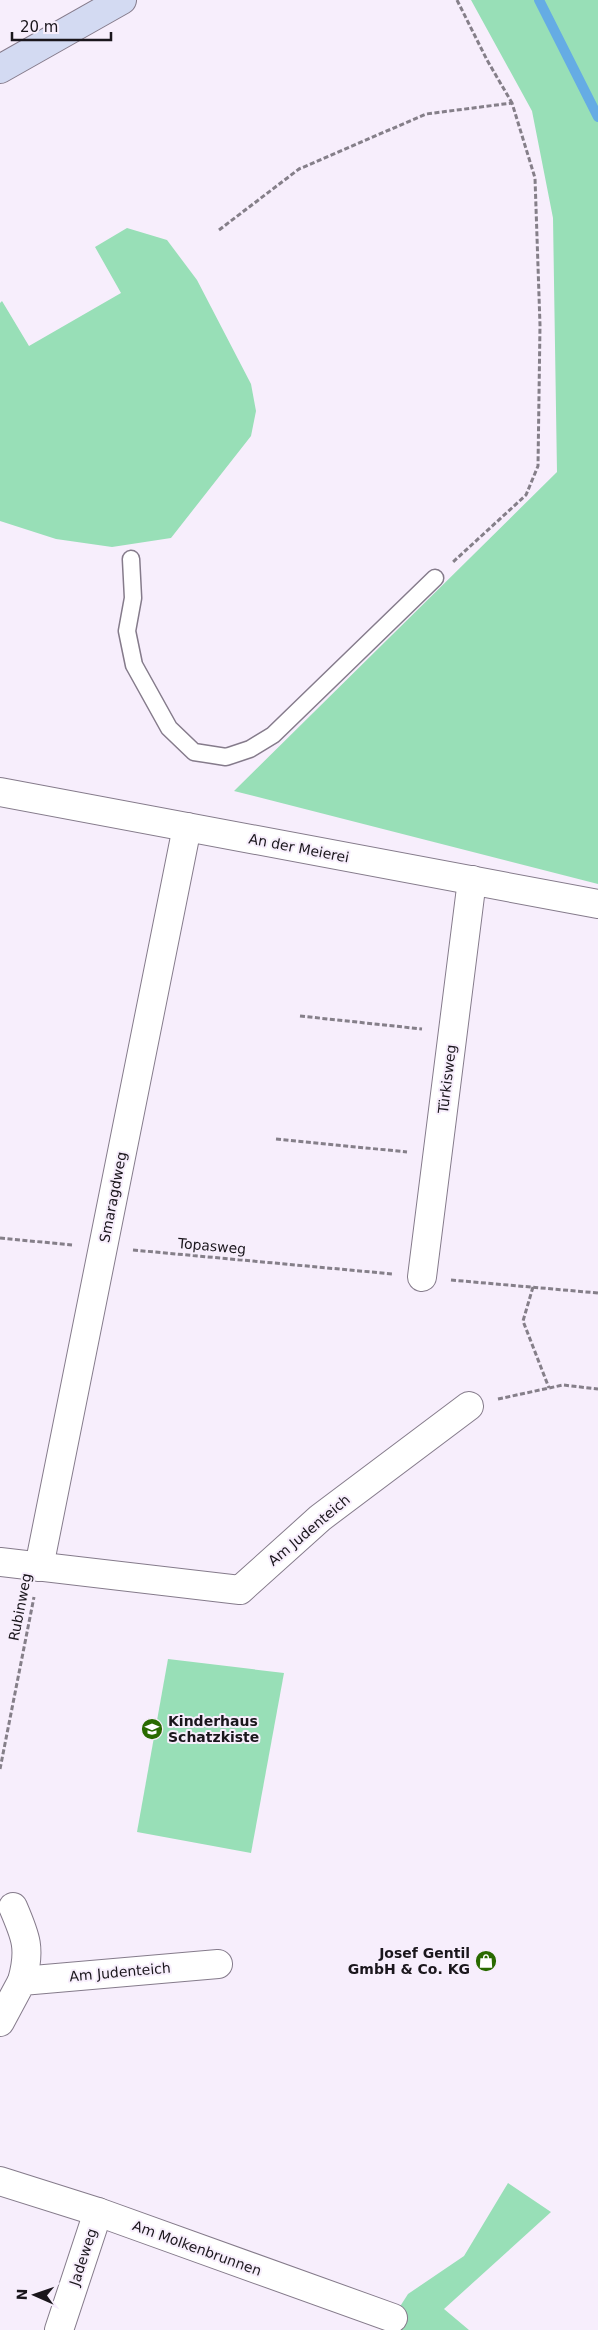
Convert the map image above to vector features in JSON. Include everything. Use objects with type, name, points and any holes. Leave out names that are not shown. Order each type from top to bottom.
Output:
[{"type":"street","points":[[0,69],[122,0]]},
{"type":"street","name":"An der Meierei","points":[[0,792],[598,904]]},
{"type":"street","name":"Smaragdweg","points":[[40,1566],[186,827]]},
{"type":"street","name":"Türkisweg","points":[[422,1277],[472,880]]},
{"type":"street","name":"Am Judenteich","points":[[0,1562],[240,1590],[320,1518],[469,1406]]},
{"type":"street","points":[[0,2022],[22,1981],[28,1960],[24,1932],[13,1907]]},
{"type":"street","name":"Am Judenteich","points":[[22,1981],[218,1964]]},
{"type":"street","name":"Am Molkenbrunnen","points":[[0,2181],[98,2212],[393,2318]]},
{"type":"street","name":"Jadeweg","points":[[59,2330],[98,2212]]},
{"type":"lane","points":[[131,559],[133,598],[127,631],[134,665],[169,728],[194,752],[226,757],[250,749],[273,736],[435,578]]},
{"type":"path","points":[[435,578],[526,495],[538,466],[540,325],[535,178],[512,103],[457,0]]},
{"type":"path","points":[[220,230],[299,169],[426,114],[512,103]]},
{"type":"path","points":[[300,1016],[453,1032]]},
{"type":"path","points":[[276,1139],[437,1155]]},
{"type":"path","name":"Topasweg","points":[[0,1238],[598,1293]]},
{"type":"path","points":[[533,1287],[522,1321],[549,1388]]},
{"type":"path","points":[[469,1406],[563,1385],[598,1389]]},
{"type":"path","name":"Rubinweg","points":[[0,1769],[40,1566]]},
{"type":"green space","points":[[471,0],[598,0],[598,884],[234,791],[557,472],[553,218],[532,111]]},
{"type":"green space","points":[[127,228],[167,240],[197,280],[251,384],[256,411],[251,436],[171,538],[112,547],[56,539],[0,521],[0,303],[2,301],[29,346],[121,293],[95,247]]},
{"type":"green space","points":[[168,1659],[284,1673],[251,1853],[137,1832]]},
{"type":"green space","points":[[508,2183],[551,2212],[444,2309],[469,2330],[385,2330],[408,2294],[464,2256]]},
{"type":"waterway","points":[[539,0],[598,117]]},
{"type":"place","name":"Kinderhaus Schatzkiste","points":[[152,1729]]},
{"type":"place","name":"Josef Gentil GmbH & Co. KG","points":[[486,1961]]}]
